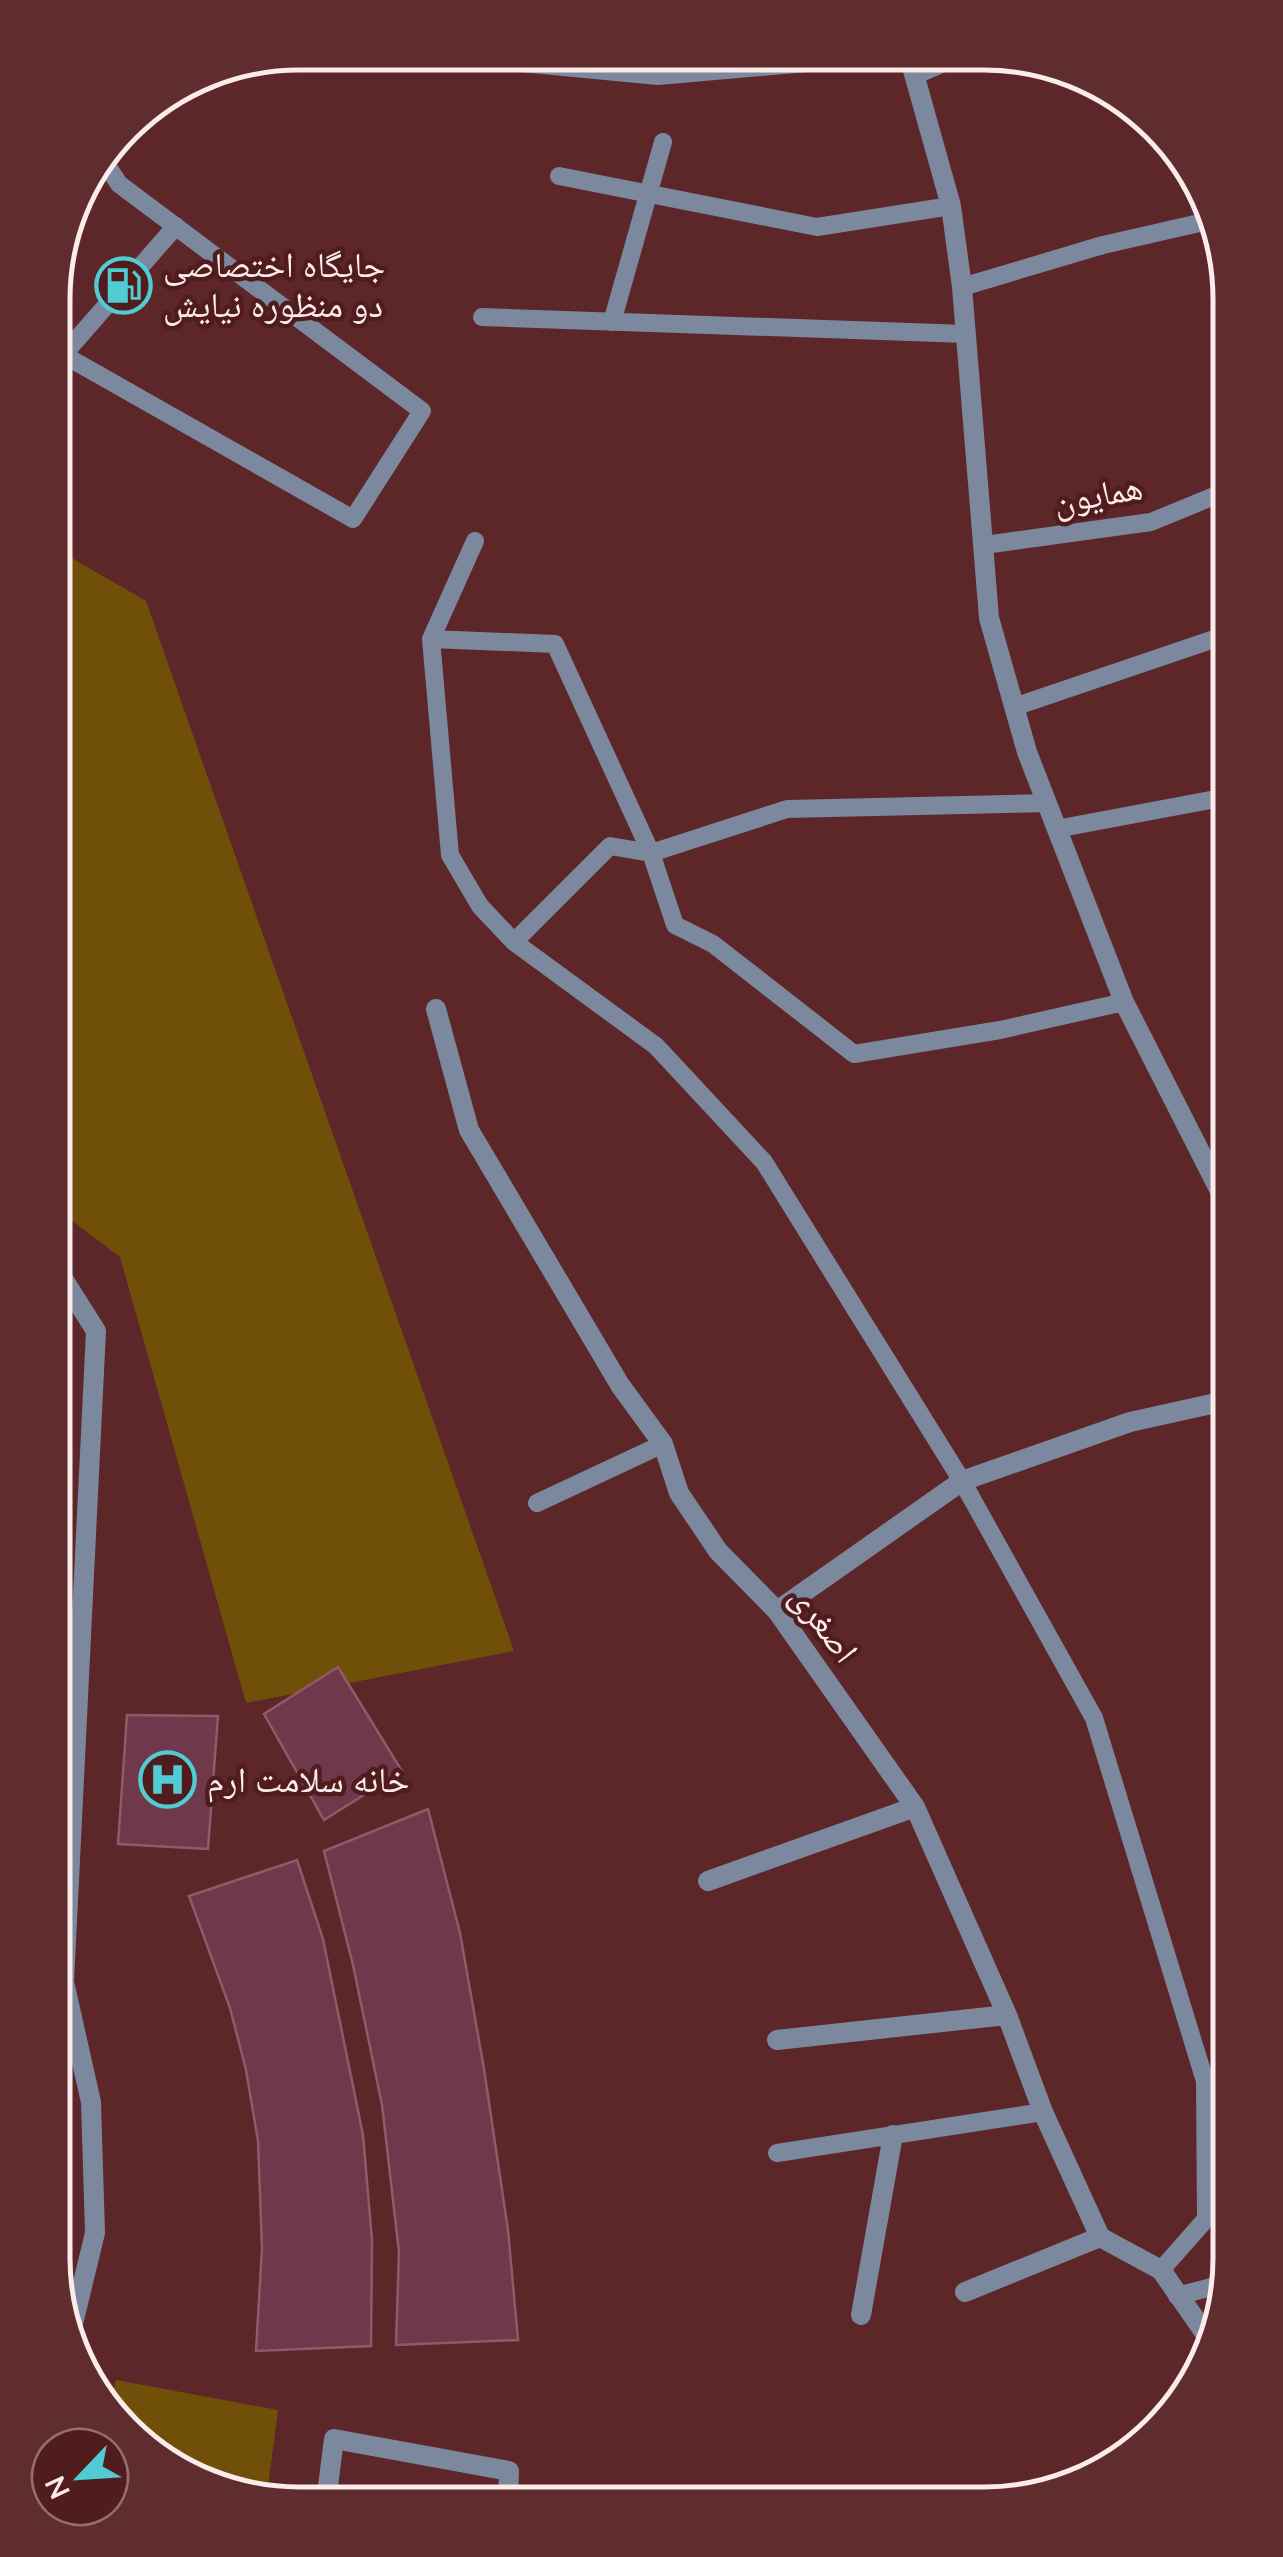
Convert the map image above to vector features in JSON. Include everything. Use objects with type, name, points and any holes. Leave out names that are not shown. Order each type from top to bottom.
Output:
[{"type":"street","points":[[913,70],[951,206],[962,288],[990,618],[1014,707],[1056,829],[1124,1002],[1213,1176]]},
{"type":"street","name":"اصغری","points":[[436,1009],[469,1130],[620,1386],[662,1444],[679,1493],[718,1551],[778,1611],[915,1807],[1100,2237]]},
{"type":"street","points":[[70,1290],[96,1331],[70,1860]]},
{"type":"street","points":[[778,1611],[962,1481],[1130,1422],[1213,1404]]},
{"type":"street","points":[[708,1881],[915,1807]]},
{"type":"street","points":[[70,2009],[91,2102],[95,2233],[76,2311]]},
{"type":"street","points":[[777,2040],[1008,2016]]},
{"type":"street","points":[[861,2315],[894,2135]]},
{"type":"street","points":[[965,2292],[1100,2237],[1160,2270],[1202,2329]]},
{"type":"street","points":[[328,2487],[334,2439],[509,2471],[508,2487]]},
{"type":"lane","points":[[595,70],[658,76],[726,70]]},
{"type":"lane","points":[[612,322],[662,142]]},
{"type":"lane","points":[[70,359],[353,519],[422,411],[119,184],[110,170]]},
{"type":"lane","points":[[559,176],[817,227],[951,206]]},
{"type":"lane","points":[[962,288],[1103,245],[1200,223]]},
{"type":"lane","points":[[70,341],[176,226]]},
{"type":"lane","points":[[482,317],[966,334]]},
{"type":"lane","name":"همایون","points":[[984,545],[1152,522],[1213,497]]},
{"type":"lane","points":[[474,541],[431,639],[450,855],[480,906],[514,942],[656,1046],[764,1162],[962,1481],[1094,1718],[1205,2081],[1206,2219],[1160,2270]]},
{"type":"lane","points":[[1014,707],[1213,638]]},
{"type":"lane","points":[[431,639],[556,644],[651,854],[676,926],[713,944],[854,1054],[1000,1030],[1124,1002]]},
{"type":"lane","points":[[1056,829],[1213,800]]},
{"type":"lane","points":[[514,942],[610,846],[651,854],[787,810],[1047,803]]},
{"type":"lane","points":[[537,1502],[662,1444]]},
{"type":"lane","points":[[777,2153],[1043,2112]]},
{"type":"lane","points":[[1208,2153],[1213,2152]]},
{"type":"lane","points":[[1177,2296],[1211,2287]]},
{"type":"shaded area","points":[[70,557],[146,601],[514,1651],[246,1703],[120,1257],[70,1219]]},
{"type":"shaded area","points":[[116,2380],[278,2410],[268,2485],[197,2463],[148,2430],[113,2391]]},
{"type":"building","points":[[338,1667],[402,1771],[324,1820],[264,1714]]},
{"type":"building","name":"خانه سلامت ارم","points":[[127,1715],[218,1716],[208,1849],[118,1844]]},
{"type":"building","points":[[428,1809],[460,1933],[484,2069],[508,2230],[518,2340],[396,2345],[399,2252],[382,2105],[324,1851]]},
{"type":"building","points":[[297,1860],[323,1939],[363,2135],[372,2240],[371,2346],[256,2351],[262,2248],[258,2141],[230,2008],[189,1896]]},
{"type":"place","name":"جایگاه اختصاصی دو منظوره نیایش","points":[[124,285]]},
{"type":"place","name":"خانه سلامت ارم","points":[[168,1780]]}]
